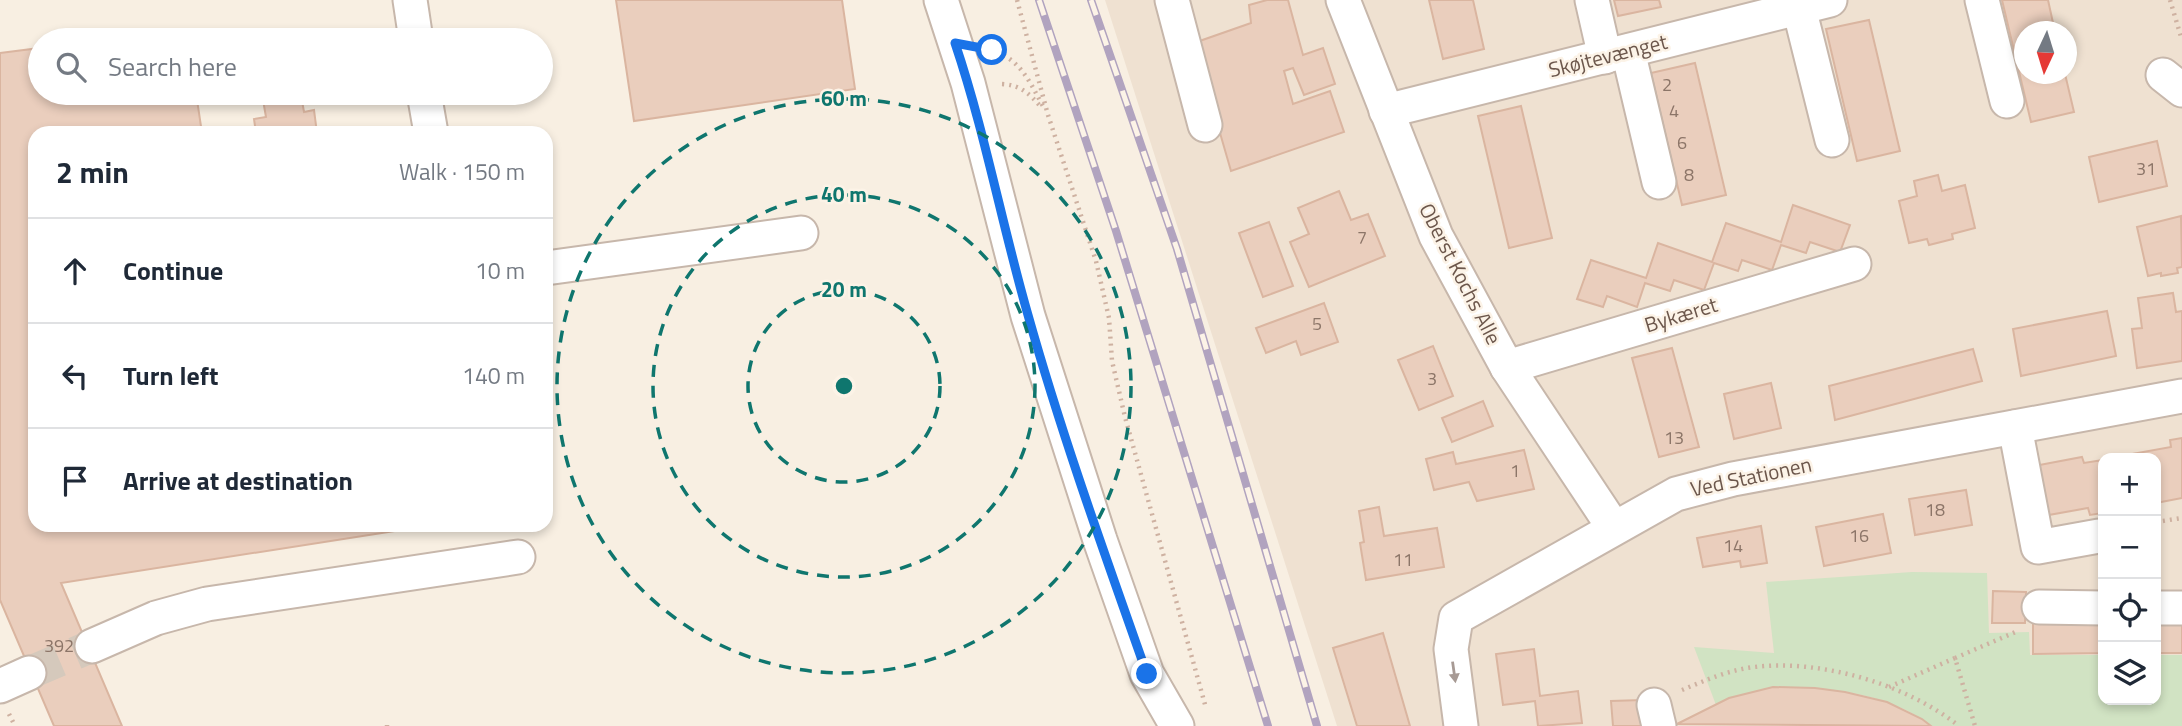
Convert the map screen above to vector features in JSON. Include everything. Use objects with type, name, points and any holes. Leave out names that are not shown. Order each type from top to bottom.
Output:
[{"type":"street","points":[[410,0],[414,28]]},
{"type":"street","points":[[941,0],[968,83],[1028,316],[1100,540],[1147,674],[1177,726]]},
{"type":"street","points":[[1172,0],[1205,125]]},
{"type":"street","name":"Oberst Kochs Alle","points":[[1343,0],[1436,236],[1507,367],[1614,528]]},
{"type":"street","points":[[1592,0],[1617,54],[1659,182]]},
{"type":"street","points":[[1982,0],[2007,101]]},
{"type":"street","points":[[1797,5],[1832,140]]},
{"type":"street","name":"Skøjtevænget","points":[[1386,111],[1617,54],[1797,5]]},
{"type":"street","points":[[426,105],[429,126]]},
{"type":"street","points":[[553,267],[801,233]]},
{"type":"street","name":"Bykæret","points":[[1507,367],[1854,264]]},
{"type":"street","name":"Ved Stationen","points":[[1461,726],[1451,649],[1456,618],[1676,494],[1733,479],[2182,396]]},
{"type":"street","points":[[2015,427],[2038,547],[2098,536]]},
{"type":"street","points":[[92,646],[156,618],[207,604],[518,557]]},
{"type":"street","points":[[2039,607],[2098,608]]},
{"type":"street","points":[[2161,608],[2182,608]]},
{"type":"path","points":[[1017,0],[1048,115],[1096,261],[1109,318],[1112,360],[1125,417],[1208,715]]},
{"type":"path","points":[[2170,0],[2182,40]]},
{"type":"path","points":[[955,43],[992,50],[1010,58],[1024,73],[1048,115]]},
{"type":"path","points":[[968,83],[1016,85],[1030,94],[1048,115]]},
{"type":"path","points":[[2161,521],[2182,518]]},
{"type":"path","points":[[1889,687],[2029,626],[2029,619],[2039,607]]},
{"type":"path","points":[[1955,659],[1975,726]]},
{"type":"path","points":[[1656,716],[1664,697],[1718,674],[1754,667],[1794,665],[1867,679],[1908,694],[1959,726]]},
{"type":"shaded area","points":[[1105,0],[2182,0],[2182,726],[1337,726]]},
{"type":"green space","points":[[1912,572],[1987,573],[1989,633],[2029,632],[2030,655],[2098,655],[2098,705],[2161,705],[2161,655],[2182,655],[2182,726],[1931,726],[1910,712],[1884,701],[1826,689],[1766,690],[1716,705],[1694,647],[1774,653],[1766,582]]},
{"type":"building","points":[[616,0],[842,0],[855,89],[634,121]]},
{"type":"building","points":[[1267,0],[1288,0],[1303,55],[1323,48],[1335,84],[1304,95],[1293,68],[1284,71],[1293,104],[1330,91],[1344,132],[1231,171],[1194,43],[1251,23],[1249,5]]},
{"type":"building","points":[[1429,0],[1473,0],[1484,49],[1443,59]]},
{"type":"building","points":[[1614,0],[1659,0],[1661,7],[1618,16]]},
{"type":"building","points":[[2002,0],[2048,0],[2053,21],[2014,21],[2014,50]]},
{"type":"building","points":[[1869,20],[1900,151],[1857,161],[1826,29]]},
{"type":"building","points":[[28,50],[28,105],[198,105],[201,126],[28,126],[28,532],[388,532],[61,583],[122,726],[54,726],[0,600],[0,53]]},
{"type":"building","points":[[1695,63],[1726,195],[1682,205],[1651,73]]},
{"type":"building","points":[[2022,84],[2067,84],[2074,112],[2031,122]]},
{"type":"building","points":[[264,105],[303,105],[304,112],[314,110],[316,126],[255,126],[254,119],[266,117]]},
{"type":"building","points":[[1521,106],[1552,238],[1509,248],[1478,116]]},
{"type":"building","points":[[2157,141],[2167,186],[2099,202],[2089,157]]},
{"type":"building","points":[[1938,175],[1942,191],[1965,185],[1975,228],[1952,234],[1953,239],[1929,245],[1927,239],[1909,243],[1899,201],[1917,196],[1914,181]]},
{"type":"building","points":[[1339,191],[1351,220],[1368,214],[1385,256],[1309,287],[1290,242],[1309,234],[1298,208]]},
{"type":"building","points":[[1793,205],[1850,225],[1840,252],[1810,242],[1806,253],[1781,245],[1772,270],[1742,260],[1738,271],[1714,263],[1704,290],[1674,280],[1670,291],[1645,283],[1637,307],[1607,296],[1603,307],[1577,299],[1591,260],[1646,278],[1658,243],[1712,262],[1726,223],[1781,242]]},
{"type":"building","points":[[2181,216],[2182,267],[2177,268],[2178,273],[2148,276],[2137,227]]},
{"type":"building","points":[[1269,222],[1293,286],[1263,297],[1239,233]]},
{"type":"building","points":[[2173,293],[2176,312],[2182,311],[2182,361],[2137,368],[2132,329],[2142,328],[2138,298]]},
{"type":"building","points":[[1324,303],[1338,342],[1301,355],[1296,341],[1266,353],[1256,328]]},
{"type":"building","points":[[2107,311],[2116,356],[2021,376],[2013,329]]},
{"type":"building","points":[[1433,346],[1453,396],[1419,410],[1398,360]]},
{"type":"building","points":[[1672,348],[1699,447],[1659,457],[1632,358]]},
{"type":"building","points":[[1973,349],[1982,381],[1835,420],[1829,386]]},
{"type":"building","points":[[1771,383],[1781,428],[1734,439],[1724,394]]},
{"type":"building","points":[[1483,401],[1493,426],[1452,442],[1442,418]]},
{"type":"building","points":[[2182,438],[2182,498],[2161,502],[2161,453],[2138,453],[2171,447],[2170,440]]},
{"type":"building","points":[[1524,450],[1534,489],[1477,501],[1469,482],[1434,490],[1426,459],[1453,452],[1456,464]]},
{"type":"building","points":[[2082,457],[2084,463],[2098,461],[2098,514],[2090,515],[2088,508],[2043,516],[2034,466]]},
{"type":"building","points":[[1966,490],[1972,525],[1915,535],[1909,499]]},
{"type":"building","points":[[1379,507],[1384,536],[1437,528],[1444,567],[1366,580],[1360,543],[1364,542],[1359,511]]},
{"type":"building","points":[[1883,514],[1891,553],[1824,566],[1816,527]]},
{"type":"building","points":[[1761,526],[1767,563],[1741,567],[1740,561],[1703,567],[1697,538]]},
{"type":"building","points":[[1993,591],[2026,592],[2025,623],[1992,623]]},
{"type":"building","points":[[2182,621],[2182,653],[2161,653],[2161,622]]},
{"type":"building","points":[[2033,622],[2098,622],[2098,653],[2033,654]]},
{"type":"building","points":[[1383,633],[1410,726],[1357,726],[1333,648]]},
{"type":"building","points":[[1534,649],[1540,696],[1578,691],[1582,723],[1538,726],[1535,701],[1503,705],[1496,654]]},
{"type":"building","points":[[1773,687],[1815,688],[1887,702],[1931,726],[1677,724],[1729,698]]},
{"type":"building","points":[[1642,700],[1644,726],[1613,726],[1611,701]]},
{"type":"tunnel","points":[[29,673],[92,646]]},
{"type":"railway","points":[[1039,0],[1116,231],[1268,726]]},
{"type":"railway","points":[[1091,0],[1177,249],[1317,726]]},
{"type":"route","points":[[992,50],[955,43],[968,83],[1028,316],[1100,540],[1147,674]]}]
